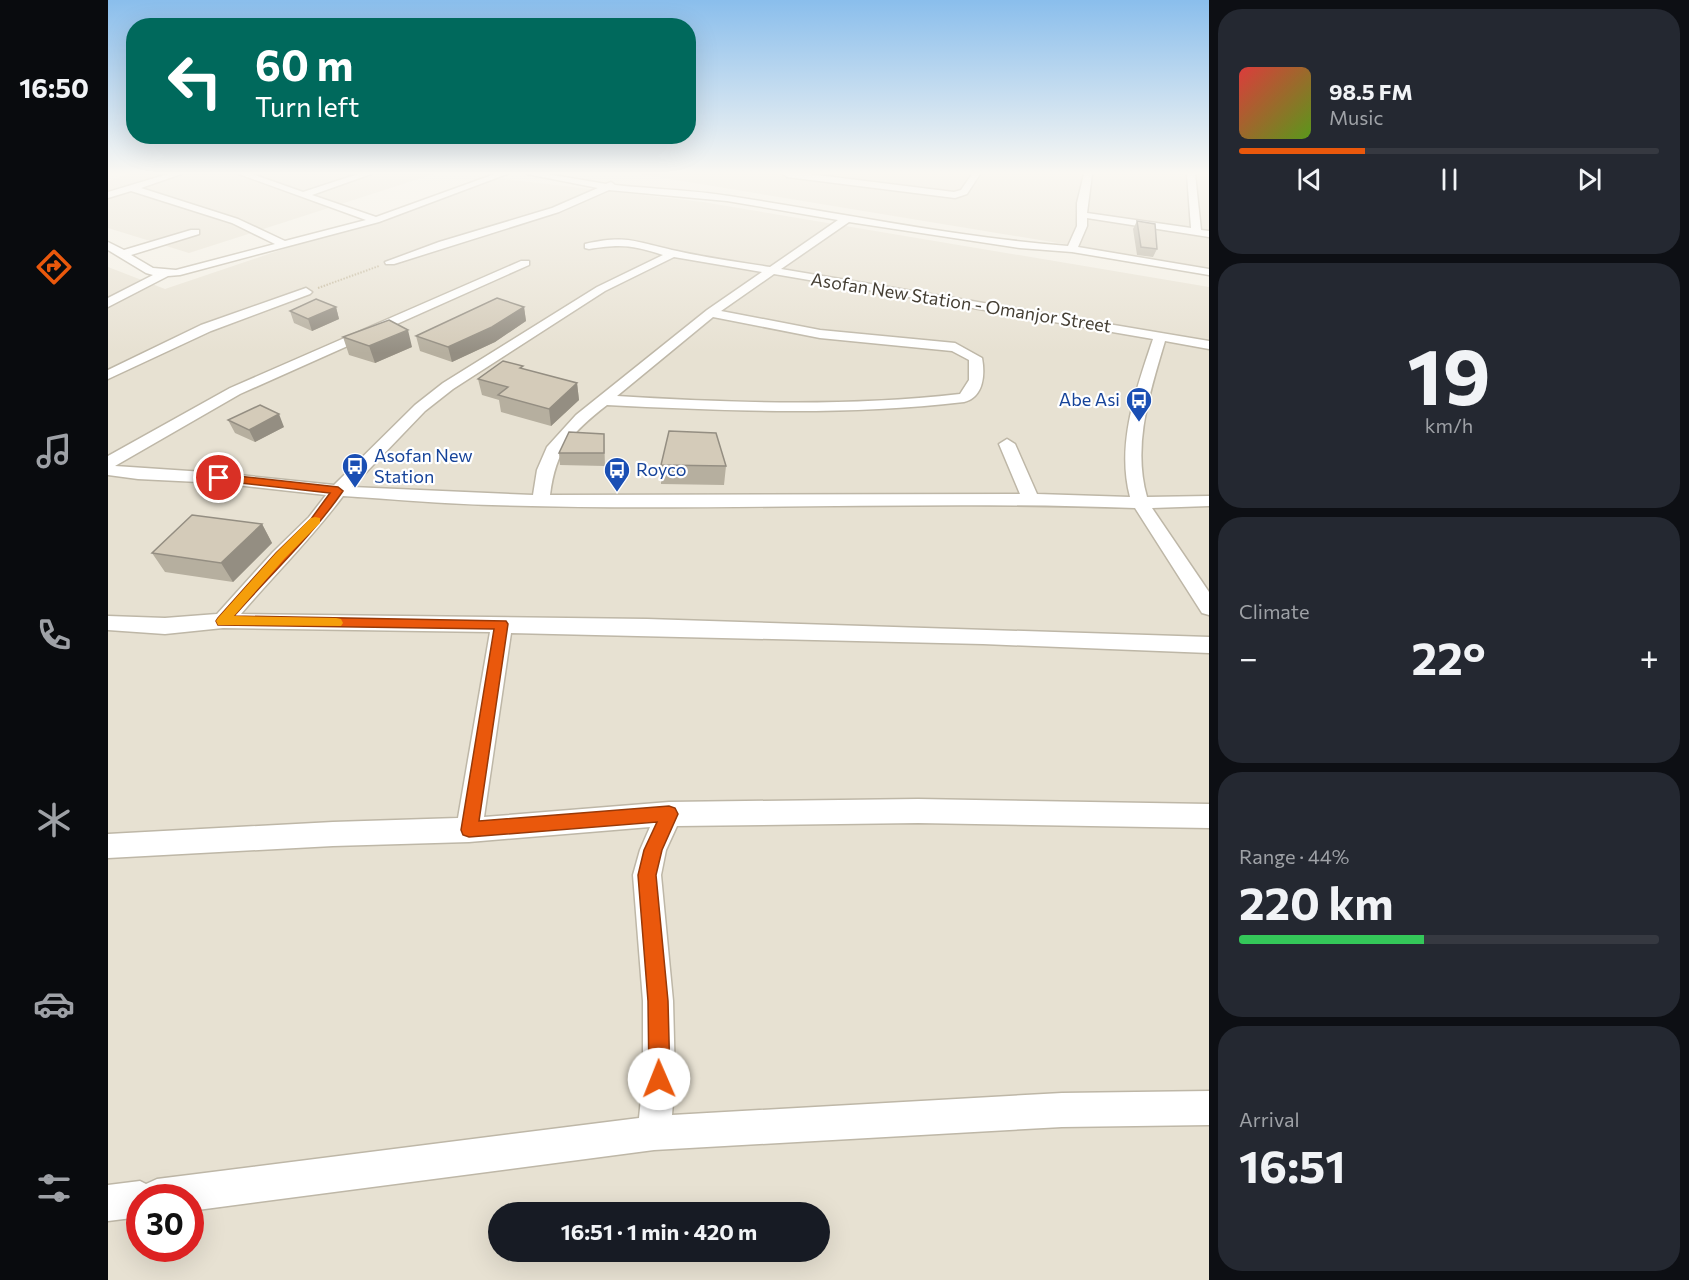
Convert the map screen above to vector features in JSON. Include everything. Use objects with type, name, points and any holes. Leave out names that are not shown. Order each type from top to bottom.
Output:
[{"type":"street","points":[[123,254],[189,234]]},
{"type":"street","points":[[263,234],[286,245]]},
{"type":"street","points":[[108,245],[150,271],[165,273],[196,268],[327,234]]},
{"type":"street","points":[[390,262],[481,234]]},
{"type":"street","points":[[541,499],[545,470],[555,447],[566,432],[711,313],[824,234]]},
{"type":"street","points":[[945,234],[1020,245],[1072,249],[1209,272]]},
{"type":"street","points":[[1072,249],[1080,234]]},
{"type":"street","name":"Asofan New Station - Omanjor Street","points":[[589,246],[618,241],[637,243],[673,254],[1209,345]]},
{"type":"street","points":[[223,621],[280,556],[315,521],[338,491],[420,408],[448,386],[601,289],[673,254]]},
{"type":"street","points":[[108,463],[180,421],[266,377],[525,263]]},
{"type":"street","points":[[108,303],[165,273]]},
{"type":"street","points":[[108,375],[206,328],[306,292]]},
{"type":"street","points":[[604,400],[770,410],[838,408],[964,399],[974,390],[978,372],[975,358],[955,347],[820,334],[711,313]]},
{"type":"street","points":[[1160,337],[1141,397],[1135,427],[1134,481],[1140,503],[1209,608]]},
{"type":"street","points":[[1007,444],[1031,499]]},
{"type":"street","points":[[108,470],[138,474],[219,478],[338,491],[491,500],[671,502],[1031,499],[1140,503],[1209,501]]},
{"type":"street","points":[[108,623],[165,626],[223,621],[502,624],[983,636],[1209,645]]},
{"type":"street","points":[[469,830],[502,624]]},
{"type":"street","points":[[108,846],[333,834],[469,830],[669,814],[918,811],[1209,816]]},
{"type":"street","points":[[654,1132],[659,1079],[658,1001],[647,875],[653,850],[669,814]]},
{"type":"street","points":[[204,1191],[654,1132],[1062,1110],[1209,1108]]},
{"type":"street","points":[[108,1203],[126,1201]]},
{"type":"path","points":[[306,292],[390,262]]},
{"type":"shaded area","points":[[127,234],[249,234],[189,253]]},
{"type":"shaded area","points":[[329,234],[892,234],[1209,287],[1209,1280],[108,1280],[108,267],[165,289]]},
{"type":"shaded area","points":[[1002,234],[1209,234],[1209,268]]},
{"type":"building","points":[[1139,234],[1156,234],[1157,249],[1141,247]]},
{"type":"building","points":[[497,298],[524,307],[492,327],[448,347],[416,336]]},
{"type":"building","points":[[316,299],[336,307],[308,319],[290,311]]},
{"type":"building","points":[[389,320],[408,330],[369,346],[343,337]]},
{"type":"building","points":[[503,361],[523,366],[520,368],[577,383],[549,409],[498,395],[508,387],[478,379]]},
{"type":"building","points":[[260,405],[279,414],[249,430],[228,420]]},
{"type":"building","points":[[669,431],[716,433],[726,466],[661,465]]},
{"type":"building","points":[[569,432],[604,434],[604,453],[559,453]]},
{"type":"building","points":[[192,515],[262,524],[221,563],[152,553]]},
{"type":"slow traffic","points":[[315,520],[223,621],[336,623]]},
{"type":"place","name":"Abe Asi","points":[[1139,423]]},
{"type":"place","name":"Asofan New Station","points":[[355,489]]},
{"type":"place","name":"Royco","points":[[617,493]]},
{"type":"route","points":[[219,478],[338,491],[315,521],[280,556],[223,621],[502,624],[469,830],[669,814],[653,850],[647,875],[658,1001],[659,1079]]}]
